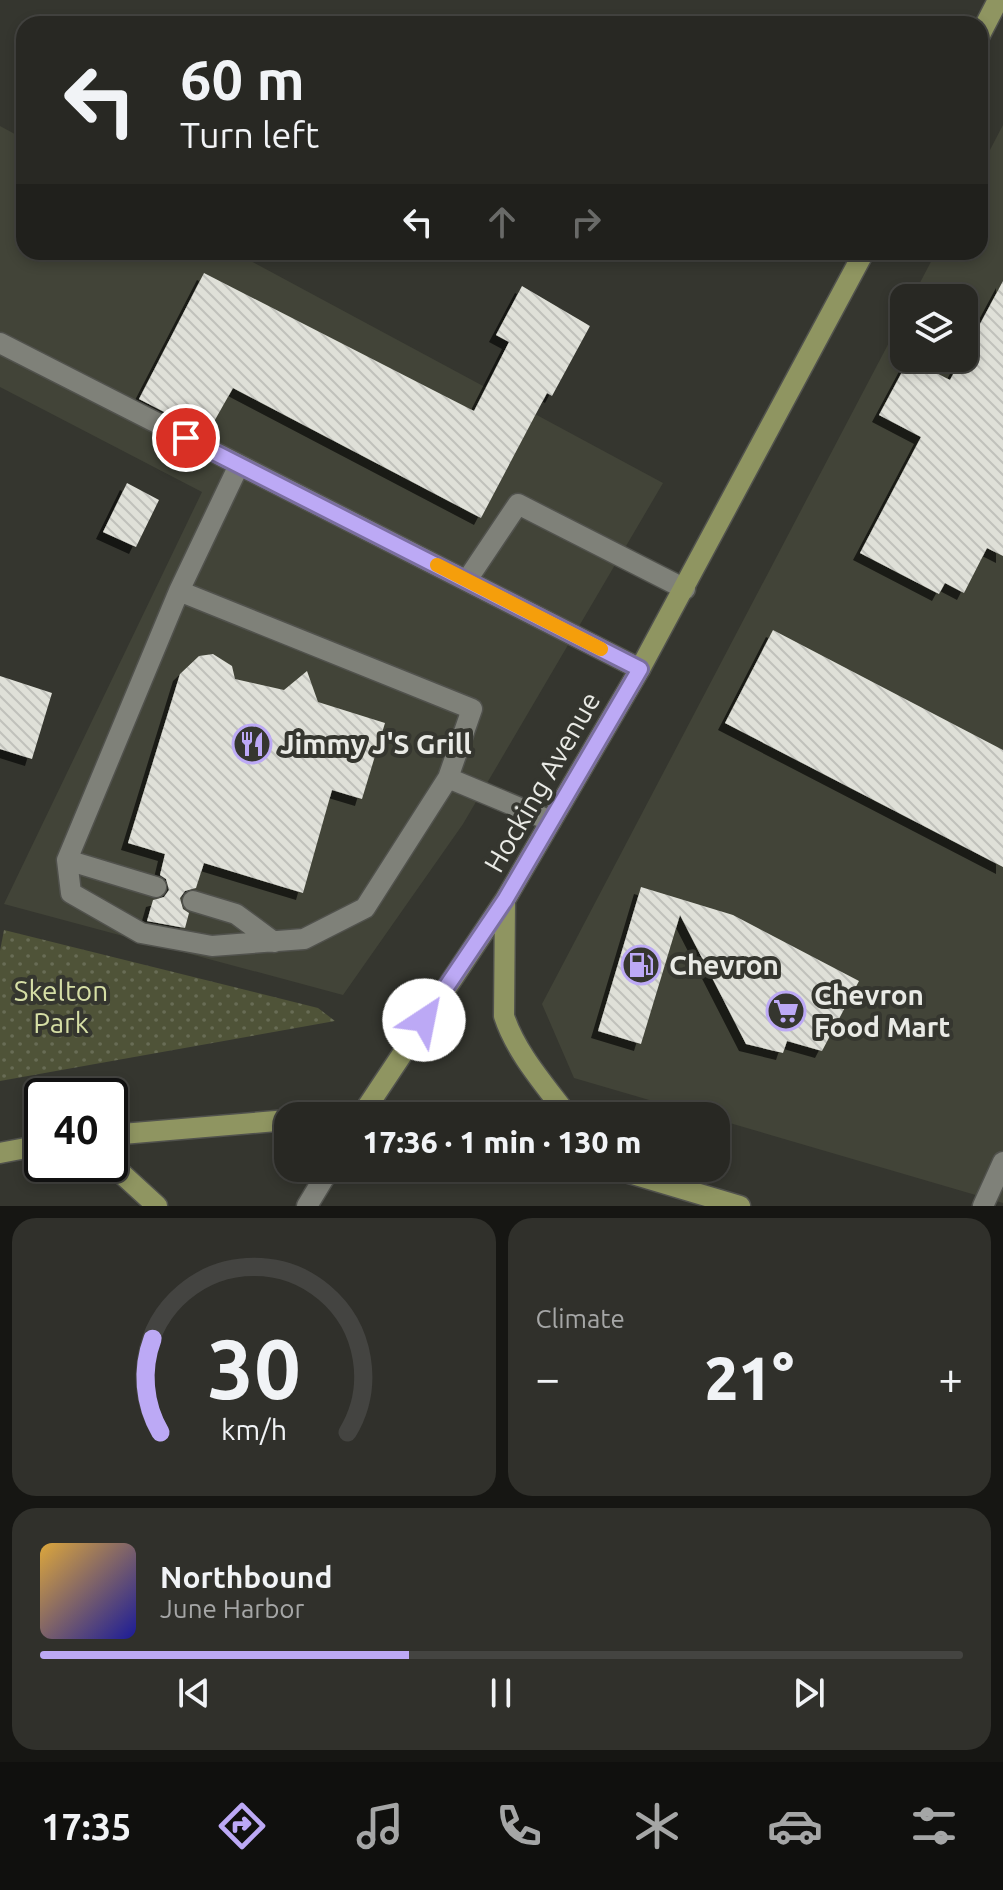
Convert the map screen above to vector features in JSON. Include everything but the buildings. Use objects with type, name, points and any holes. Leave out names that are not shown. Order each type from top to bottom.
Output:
[{"type":"street","points":[[988,19],[998,0]]},
{"type":"street","name":"Hocking Avenue","points":[[370,1102],[505,900],[640,669],[860,260]]},
{"type":"street","points":[[0,343],[640,669]]},
{"type":"street","points":[[179,591],[472,709],[448,778],[365,908],[304,939],[212,946],[141,933],[71,893],[67,860],[179,591],[239,465]]},
{"type":"street","points":[[467,580],[518,504],[685,589]]},
{"type":"street","points":[[448,778],[551,821]]},
{"type":"street","points":[[67,860],[156,887]]},
{"type":"street","points":[[505,900],[504,1016],[509,1031],[530,1066],[557,1102]]},
{"type":"street","points":[[193,901],[236,914],[274,942]]},
{"type":"street","points":[[128,1133],[274,1121]]},
{"type":"street","points":[[0,1153],[24,1148]]},
{"type":"street","points":[[983,1206],[1003,1162]]},
{"type":"street","points":[[128,1179],[157,1206]]},
{"type":"street","points":[[307,1206],[322,1182]]},
{"type":"street","points":[[659,1182],[740,1206]]},
{"type":"shaded area","points":[[1003,125],[1003,1203],[730,1123],[730,1102],[656,1102],[574,1078],[542,1004],[890,341],[890,372],[978,372],[978,284],[919,284],[932,260],[988,260],[988,154]]},
{"type":"shaded area","points":[[0,126],[16,135],[16,260],[249,260],[663,483],[463,824],[343,995],[4,904],[202,492],[0,387]]},
{"type":"green space","name":"Skelton Park","points":[[4,930],[318,1008],[335,1021],[0,1081],[0,951]]},
{"type":"slow traffic","points":[[437,565],[601,649]]},
{"type":"place","name":"Jimmy J'S Grill","points":[[252,744]]},
{"type":"place","name":"Chevron","points":[[641,965]]},
{"type":"place","name":"Chevron Food Mart","points":[[786,1011]]},
{"type":"route","points":[[186,438],[640,669],[505,900],[424,1020]]}]
